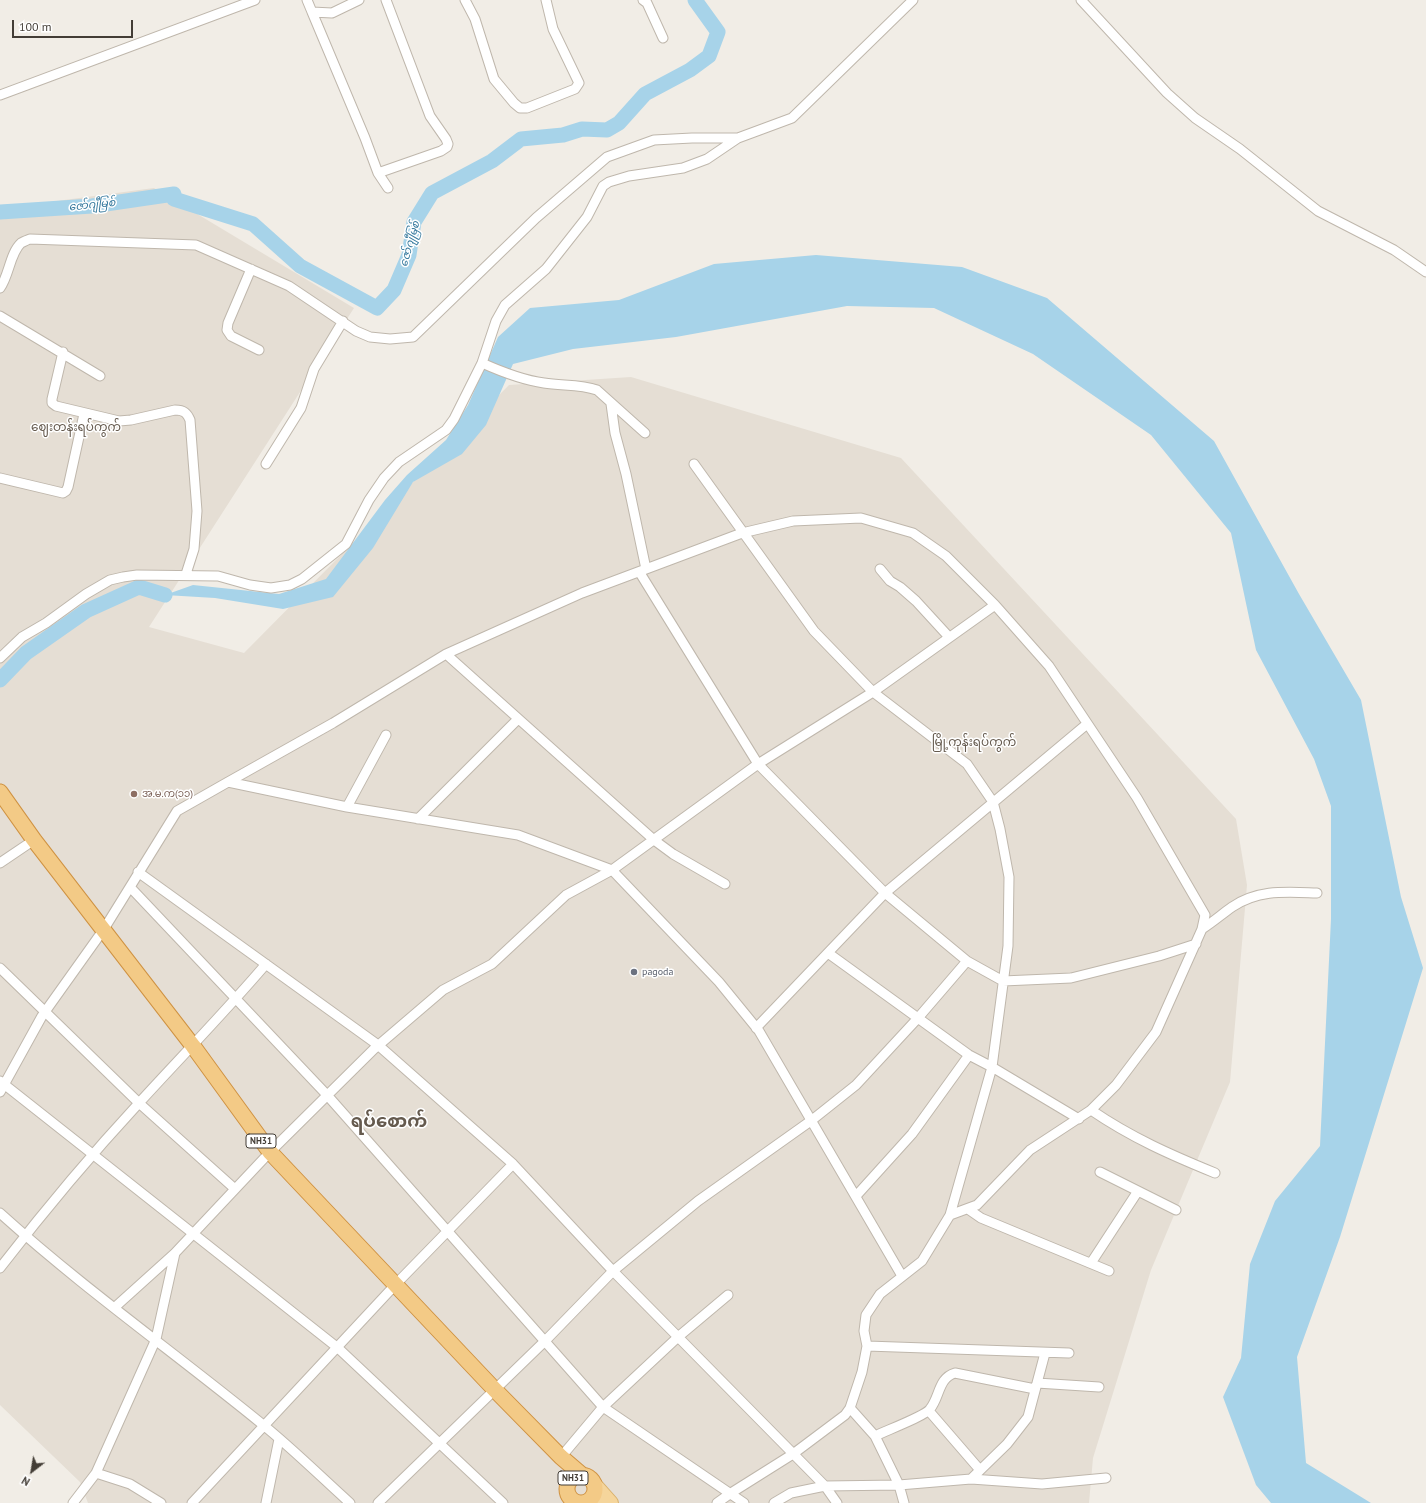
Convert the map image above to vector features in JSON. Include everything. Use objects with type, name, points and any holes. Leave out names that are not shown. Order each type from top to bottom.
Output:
[{"type":"highway","name":"NH31","points":[[0,792],[34,840],[193,1046],[270,1152],[495,1390],[561,1457],[570,1487],[569,1495],[573,1500],[578,1503],[589,1502],[595,1493],[595,1485],[590,1478],[570,1487]]},
{"type":"main road","points":[[595,1485],[611,1503]]},
{"type":"street","points":[[0,95],[255,0]]},
{"type":"street","points":[[307,0],[378,172],[388,188]]},
{"type":"street","points":[[312,12],[332,13],[359,0]]},
{"type":"street","points":[[378,172],[441,151],[447,147],[448,144],[430,116],[386,0]]},
{"type":"street","points":[[465,0],[475,19],[494,78],[514,103],[520,108],[527,108],[574,89],[579,83],[553,29],[546,0]]},
{"type":"street","points":[[643,0],[647,3],[663,38]]},
{"type":"street","points":[[0,658],[22,637],[46,623],[86,594],[110,580],[137,575],[186,574],[218,576],[271,588],[290,585],[302,579],[346,544],[369,500],[384,478],[399,462],[446,430],[454,419],[483,364],[496,321],[505,305],[546,269],[587,217],[604,186],[609,182],[628,176],[683,168],[707,159],[738,138],[792,118],[913,0]]},
{"type":"street","points":[[1081,0],[1167,94],[1195,118],[1240,149],[1318,211],[1394,250],[1426,272]]},
{"type":"street","points":[[0,288],[4,283],[15,253],[21,243],[30,239],[196,245],[289,286],[343,321],[356,332],[370,337],[390,339],[413,337],[536,218],[607,157],[654,140],[738,138]]},
{"type":"street","points":[[251,269],[228,323],[227,330],[231,336],[259,350]]},
{"type":"street","points":[[0,316],[63,352],[100,376]]},
{"type":"street","points":[[266,464],[301,408],[314,369],[343,321]]},
{"type":"street","points":[[63,352],[52,403],[56,406],[84,414],[120,421],[176,410],[182,410],[187,413],[190,420],[197,511],[194,549],[186,574]]},
{"type":"street","points":[[483,364],[510,376],[544,383],[588,387],[597,390],[645,433]]},
{"type":"street","points":[[611,404],[615,433],[626,474],[643,571],[758,764],[885,893],[967,961],[1003,981],[1071,978],[1159,956],[1196,944]]},
{"type":"street","points":[[0,478],[63,493],[66,492],[84,414]]},
{"type":"street","points":[[694,464],[742,533],[814,631],[873,692],[967,764],[992,802],[1000,829],[1009,877],[1008,946],[992,1067],[950,1215],[922,1261],[880,1294],[866,1315],[864,1331],[868,1346],[862,1372],[850,1408],[845,1415],[793,1454],[717,1503]]},
{"type":"street","points":[[503,1503],[338,1348],[93,1154],[1,1086],[44,1012],[104,929],[177,811],[333,723],[446,654],[582,593],[742,533],[793,521],[861,518],[913,533],[946,556],[995,605],[1049,666],[1137,798],[1205,914],[1202,929],[1196,944],[1156,1032],[1116,1085],[1091,1110],[1030,1150],[977,1205],[950,1215]]},
{"type":"street","points":[[880,569],[890,581],[900,587],[916,601],[949,637]]},
{"type":"street","points":[[114,1308],[175,1253],[270,1152],[378,1045],[443,990],[492,964],[566,895],[612,870],[758,764],[873,692],[995,605]]},
{"type":"street","points":[[446,654],[654,840],[673,854],[725,884]]},
{"type":"street","points":[[418,819],[518,719]]},
{"type":"street","points":[[756,1028],[885,893],[1087,724]]},
{"type":"street","points":[[347,806],[386,735]]},
{"type":"street","points":[[228,782],[418,819],[518,835],[612,870],[718,982],[756,1028],[812,1120],[902,1276]]},
{"type":"street","points":[[0,863],[34,840]]},
{"type":"street","points":[[138,872],[378,1045],[513,1164],[613,1271],[825,1486],[837,1503]]},
{"type":"street","points":[[130,887],[327,1095],[603,1407],[744,1503]]},
{"type":"street","points":[[1202,929],[1233,906],[1258,895],[1277,891],[1317,893]]},
{"type":"street","points":[[828,953],[969,1055],[1079,1119]]},
{"type":"street","points":[[378,1503],[545,1341],[613,1271],[698,1201],[812,1120],[856,1085],[918,1018],[967,961]]},
{"type":"street","points":[[0,1268],[25,1235],[93,1154],[236,999],[266,964]]},
{"type":"street","points":[[0,968],[139,1103],[235,1189]]},
{"type":"street","points":[[856,1196],[912,1134],[969,1055]]},
{"type":"street","points":[[1091,1110],[1116,1127],[1163,1152],[1215,1173]]},
{"type":"street","points":[[192,1503],[396,1284],[513,1164]]},
{"type":"street","points":[[1100,1172],[1176,1210]]},
{"type":"street","points":[[1091,1263],[1138,1191]]},
{"type":"street","points":[[968,1209],[981,1218],[1110,1271]]},
{"type":"street","points":[[0,1213],[114,1308],[156,1339],[264,1425],[350,1503]]},
{"type":"street","points":[[73,1503],[96,1473],[156,1339],[175,1253]]},
{"type":"street","points":[[561,1457],[603,1407],[678,1337],[728,1296]]},
{"type":"street","points":[[868,1346],[1069,1353]]},
{"type":"street","points":[[971,1479],[1007,1444],[1028,1417],[1045,1353]]},
{"type":"street","points":[[875,1436],[929,1411],[944,1379],[949,1374],[955,1372],[1036,1386],[1099,1387]]},
{"type":"street","points":[[850,1408],[875,1436],[899,1486],[904,1503]]},
{"type":"street","points":[[929,1411],[980,1470]]},
{"type":"street","points":[[266,1503],[279,1439]]},
{"type":"street","points":[[96,1473],[130,1484],[161,1503]]},
{"type":"street","points":[[774,1503],[791,1493],[825,1486],[899,1486],[971,1479],[1042,1484],[1106,1478]]},
{"type":"shaded area","points":[[154,188],[354,308],[149,627],[244,653],[509,385],[631,377],[901,458],[1236,819],[1247,885],[1230,1082],[1151,1270],[1093,1458],[1089,1503],[88,1503],[80,1482],[0,1405],[0,211],[27,205]]},
{"type":"water","points":[[816,255],[962,267],[1047,298],[1214,441],[1299,594],[1361,700],[1401,897],[1423,968],[1340,1237],[1297,1357],[1306,1463],[1371,1503],[1271,1503],[1256,1485],[1223,1397],[1241,1358],[1250,1264],[1275,1201],[1320,1146],[1331,919],[1331,806],[1314,759],[1256,650],[1231,533],[1151,435],[1033,354],[934,308],[847,306],[676,337],[573,349],[513,364],[486,425],[462,454],[413,482],[373,548],[333,597],[283,609],[215,598],[165,595],[193,585],[279,594],[326,579],[385,500],[407,475],[446,440],[468,405],[498,337],[530,308],[619,300],[714,264]]},
{"type":"waterway","name":"ဇော်ဂျီမြစ်","points":[[0,212],[92,206],[174,194],[174,199],[253,224],[300,266],[377,308],[394,290],[409,255],[414,222],[432,193],[492,161],[521,139],[563,135],[582,129],[607,130],[619,123],[645,94],[690,70],[709,56],[718,32],[695,0]]},
{"type":"waterway","points":[[0,680],[26,653],[86,611],[139,587],[165,595]]},
{"type":"place","name":"အ.မ.က(၁၁)","points":[[134,794]]},
{"type":"place","name":"pagoda","points":[[634,972]]},
{"type":"district","name":"ဈေးတန်းရပ်ကွက်","points":[[76,428]]},
{"type":"district","name":"မြို့ကုန်းရပ်ကွက်","points":[[974,743]]},
{"type":"district","name":"ရပ်စောက်","points":[[389,1122]]}]
